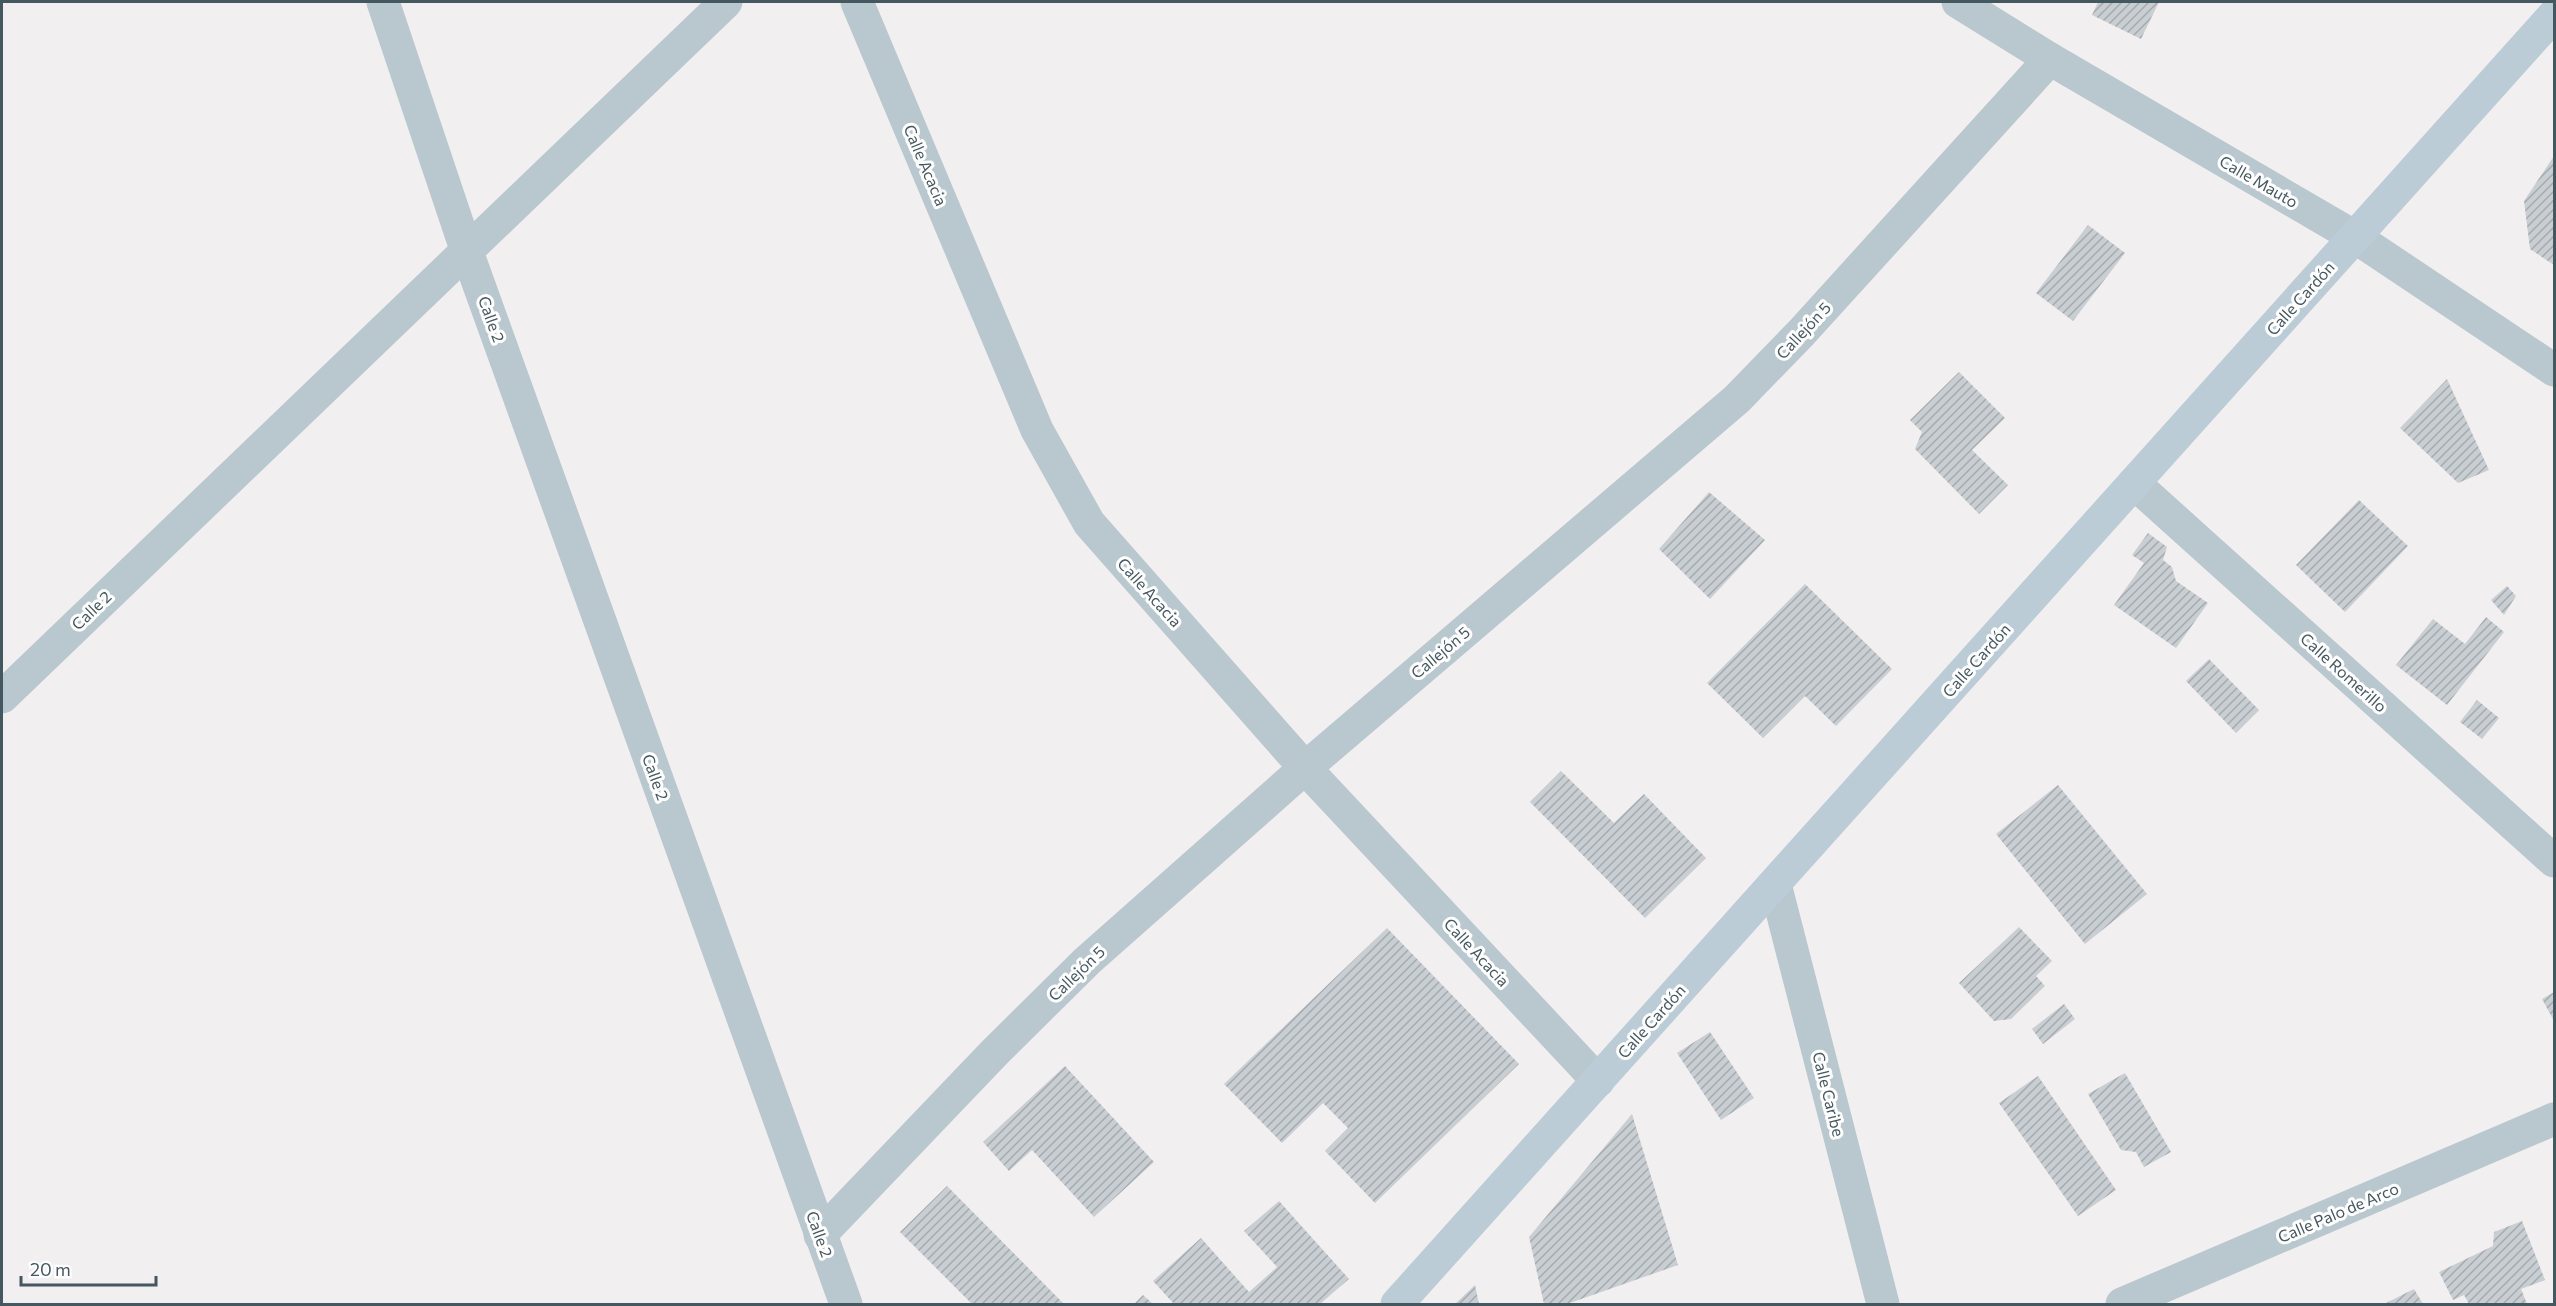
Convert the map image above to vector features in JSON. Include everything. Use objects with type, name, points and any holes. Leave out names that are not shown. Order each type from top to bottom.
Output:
[{"type":"main road","name":"Calle Cardón","points":[[1397,1305],[2554,15]]},
{"type":"street","name":"Calle 2","points":[[383,2],[466,249],[846,1305]]},
{"type":"street","name":"Calle 2","points":[[2,697],[466,249],[726,2]]},
{"type":"street","name":"Calle Acacia","points":[[857,2],[1037,430],[1089,523],[1305,768],[1598,1081]]},
{"type":"street","name":"Calle Mauto","points":[[1958,2],[2050,59],[2355,237],[2554,370]]},
{"type":"street","name":"Callejón 5","points":[[820,1235],[995,1052],[1087,961],[1305,768],[1737,399],[1802,332],[2050,59]]},
{"type":"street","name":"Calle Romerillo","points":[[2134,483],[2554,861]]},
{"type":"street","name":"Calle Caribe","points":[[1775,884],[1883,1305]]},
{"type":"street","name":"Calle Palo de Arco","points":[[2122,1305],[2554,1119]]},
{"type":"building","points":[[2098,2],[2159,2],[2141,39],[2092,15]]},
{"type":"building","points":[[2554,156],[2554,265],[2530,249],[2524,201]]},
{"type":"building","points":[[2088,225],[2125,253],[2073,321],[2036,293]]},
{"type":"building","points":[[1959,372],[2005,418],[1972,450],[2008,485],[1979,514],[1915,449],[1922,432],[1910,420]]},
{"type":"building","points":[[2447,379],[2489,470],[2458,483],[2400,428]]},
{"type":"building","points":[[1709,492],[1765,540],[1710,599],[1659,549]]},
{"type":"building","points":[[2359,500],[2408,546],[2345,612],[2296,565]]},
{"type":"building","points":[[2148,533],[2167,547],[2163,560],[2172,567],[2176,581],[2208,603],[2176,648],[2114,605],[2144,563],[2132,555]]},
{"type":"building","points":[[1805,584],[1892,669],[1836,726],[1805,696],[1763,738],[1707,683]]},
{"type":"building","points":[[2507,586],[2516,596],[2504,615],[2491,600]]},
{"type":"building","points":[[2486,617],[2504,632],[2447,705],[2396,665],[2433,619],[2465,644]]},
{"type":"building","points":[[2209,659],[2259,710],[2236,733],[2186,681]]},
{"type":"building","points":[[2477,700],[2499,718],[2482,739],[2460,722]]},
{"type":"building","points":[[1561,771],[1614,823],[1644,794],[1706,858],[1645,918],[1530,802]]},
{"type":"building","points":[[2058,785],[2147,894],[2085,944],[1996,834]]},
{"type":"building","points":[[2019,927],[2052,961],[2036,976],[2045,986],[2011,1019],[1994,1021],[1959,983]]},
{"type":"building","points":[[1387,928],[1519,1064],[1375,1203],[1325,1151],[1348,1128],[1323,1103],[1282,1143],[1224,1084]]},
{"type":"building","points":[[2554,992],[2554,1021],[2542,999]]},
{"type":"building","points":[[2064,1004],[2075,1019],[2043,1044],[2032,1029]]},
{"type":"building","points":[[1710,1032],[1754,1098],[1721,1120],[1677,1053]]},
{"type":"building","points":[[1065,1066],[1154,1162],[1094,1217],[1032,1150],[1009,1171],[983,1142]]},
{"type":"building","points":[[2125,1073],[2171,1152],[2144,1167],[2136,1152],[2121,1150],[2088,1094]]},
{"type":"building","points":[[2038,1076],[2116,1190],[2078,1216],[1999,1103]]},
{"type":"building","points":[[1632,1114],[1678,1265],[1567,1304],[1544,1304],[1529,1237]]},
{"type":"building","points":[[947,1186],[1063,1303],[972,1304],[900,1232]]},
{"type":"building","points":[[1279,1201],[1349,1279],[1320,1304],[1174,1304],[1153,1281],[1201,1238],[1249,1292],[1277,1267],[1244,1231]]},
{"type":"building","points":[[2522,1221],[2545,1280],[2521,1289],[2527,1304],[2469,1304],[2464,1295],[2453,1300],[2439,1272],[2493,1246],[2494,1232]]},
{"type":"building","points":[[1475,1285],[1479,1304],[1455,1304]]},
{"type":"building","points":[[2414,1289],[2423,1304],[2384,1304]]},
{"type":"building","points":[[1143,1295],[1153,1304],[1134,1304]]}]
